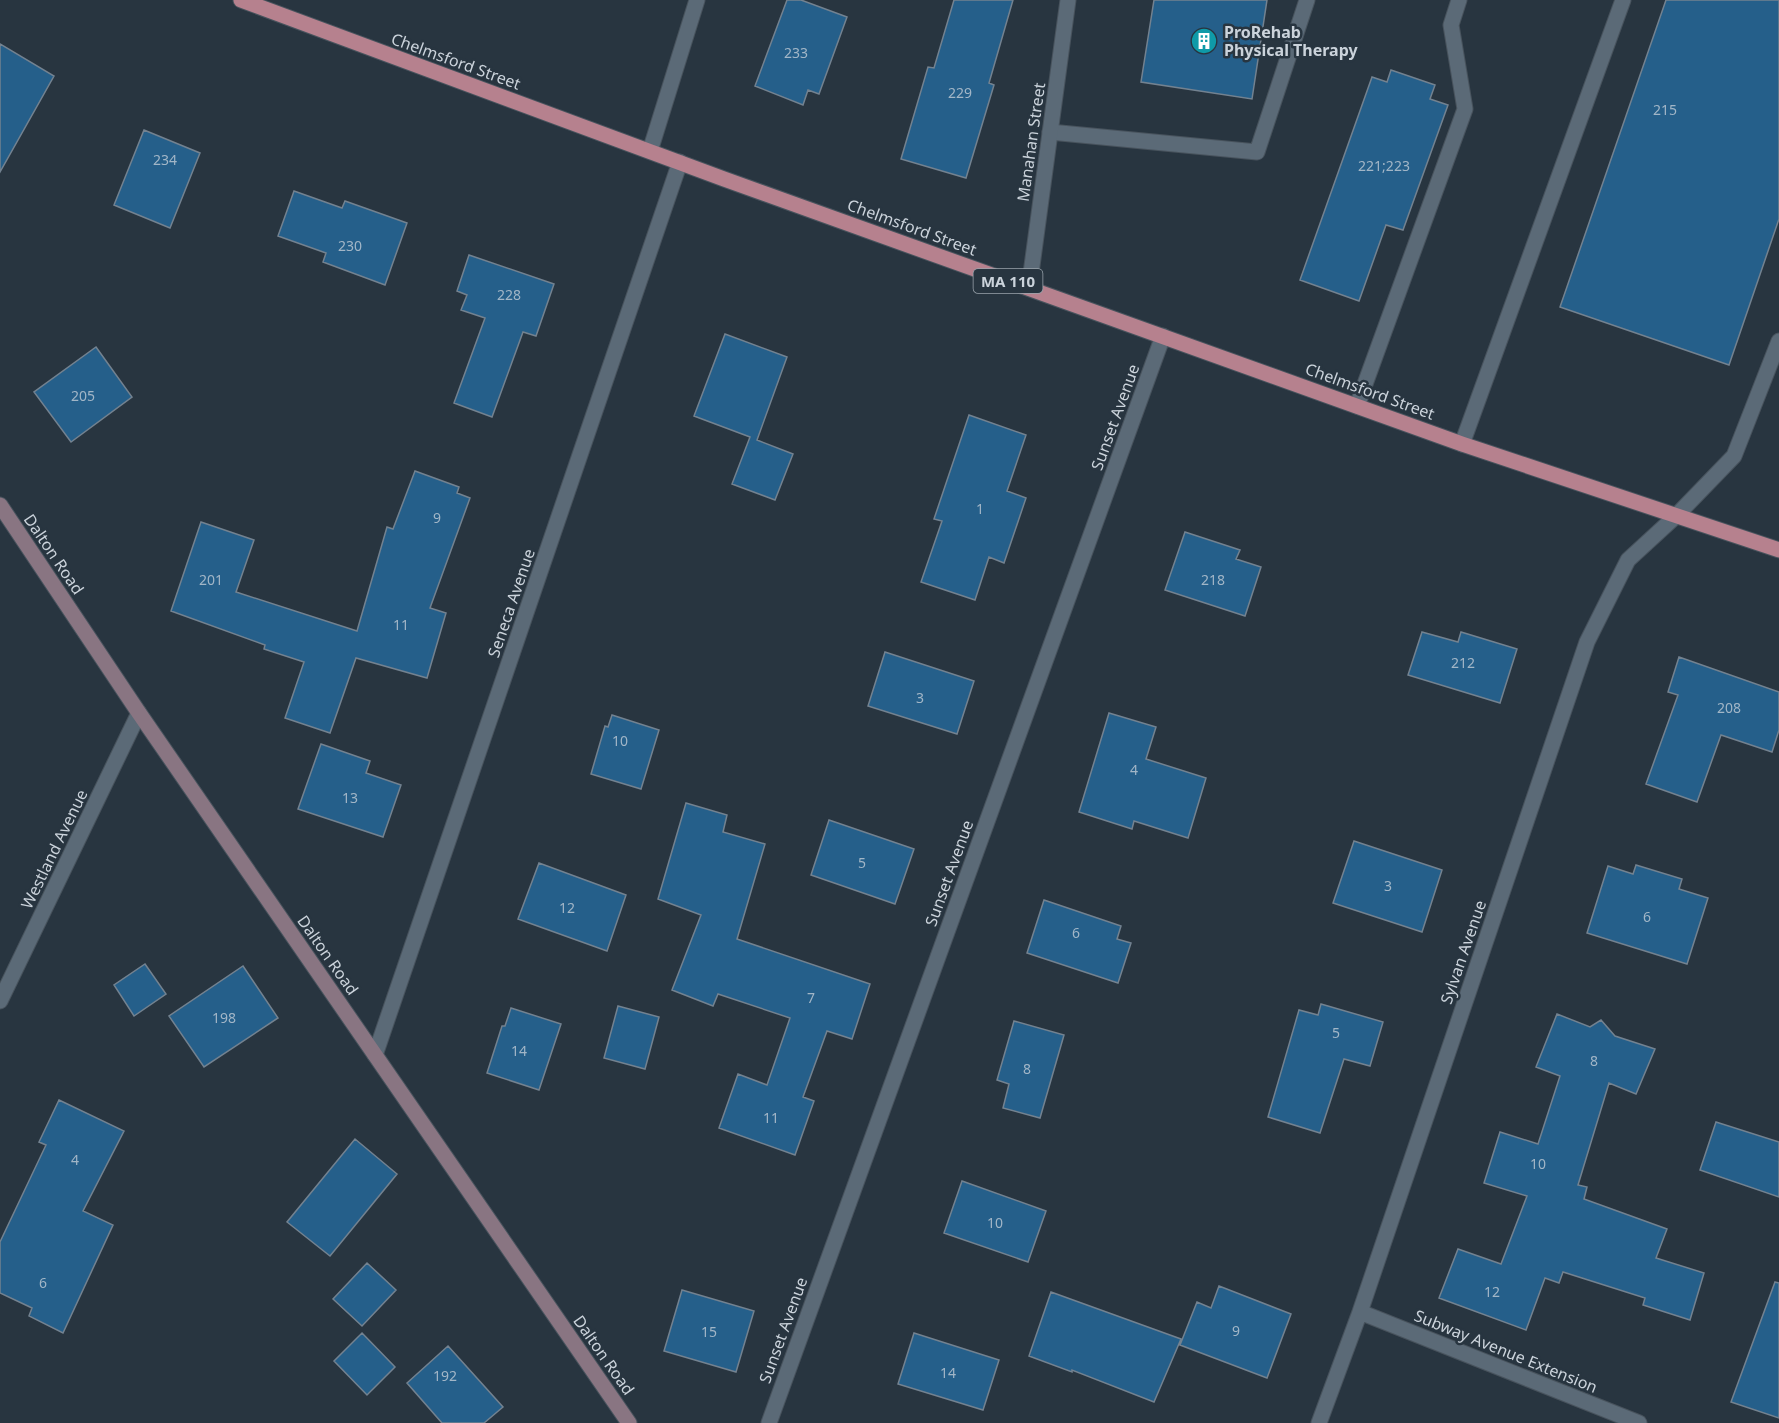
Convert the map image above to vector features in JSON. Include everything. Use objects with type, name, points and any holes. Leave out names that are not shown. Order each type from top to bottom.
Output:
[{"type":"main road","name":"Chelmsford Street","points":[[241,0],[680,162],[1462,444],[1779,550]]},
{"type":"street","points":[[650,151],[697,0]]},
{"type":"street","name":"Manahan Street","points":[[1029,288],[1068,0]]},
{"type":"street","points":[[1050,132],[1257,152],[1307,0]]},
{"type":"street","points":[[1357,406],[1465,109],[1451,25],[1459,0]]},
{"type":"street","points":[[1462,444],[1623,0]]},
{"type":"street","name":"Seneca Avenue","points":[[375,1055],[680,162]]},
{"type":"street","name":"Sunset Avenue","points":[[769,1423],[1163,336]]},
{"type":"street","name":"Sylvan Avenue","points":[[1319,1423],[1360,1312],[1587,642],[1628,560],[1677,515],[1734,456],[1779,341]]},
{"type":"street","name":"Dalton Road","points":[[0,505],[140,713],[628,1423]]},
{"type":"street","name":"Westland Avenue","points":[[0,1001],[140,713]]},
{"type":"street","name":"Subway Avenue Extension","points":[[1360,1312],[1639,1423]]},
{"type":"building","points":[[787,0],[801,0],[847,17],[819,94],[808,90],[803,105],[755,86]]},
{"type":"building","points":[[954,0],[1013,0],[989,83],[994,85],[966,178],[901,159],[928,67],[934,68]]},
{"type":"building","name":"ProRehab Physical Therapy","points":[[1154,0],[1267,0],[1252,99],[1141,82]]},
{"type":"building","points":[[1666,0],[1779,0],[1779,219],[1729,365],[1560,307]]},
{"type":"building","points":[[0,44],[54,76],[0,172]]},
{"type":"building","points":[[1391,70],[1435,85],[1430,99],[1448,105],[1403,230],[1386,225],[1359,301],[1300,280],[1372,77],[1387,82]]},
{"type":"building","points":[[144,130],[200,153],[170,228],[114,205]]},
{"type":"building","points":[[294,191],[342,208],[345,201],[407,223],[385,285],[323,262],[326,253],[278,236]]},
{"type":"building","points":[[469,255],[554,284],[536,336],[523,332],[492,417],[454,403],[485,318],[461,310],[467,295],[457,291]]},
{"type":"building","points":[[725,334],[787,357],[757,440],[793,454],[775,500],[732,484],[750,437],[694,416]]},
{"type":"building","points":[[96,347],[132,397],[71,442],[34,392]]},
{"type":"building","points":[[969,415],[1026,435],[1007,491],[1026,498],[1004,563],[989,557],[975,600],[921,582],[942,521],[934,519]]},
{"type":"building","points":[[415,471],[459,487],[457,493],[470,498],[430,608],[446,613],[427,678],[356,658],[330,733],[285,718],[304,662],[264,649],[265,645],[171,611],[201,522],[254,540],[236,592],[357,631],[387,527],[393,529]]},
{"type":"building","points":[[1185,532],[1240,550],[1236,559],[1261,567],[1245,616],[1165,590]]},
{"type":"building","points":[[1422,632],[1458,642],[1461,632],[1517,649],[1500,703],[1408,675]]},
{"type":"building","points":[[885,652],[974,681],[957,734],[868,706]]},
{"type":"building","points":[[1679,657],[1779,692],[1779,730],[1772,752],[1721,735],[1697,802],[1646,784],[1678,695],[1668,692]]},
{"type":"building","points":[[1109,713],[1156,727],[1146,759],[1206,778],[1188,838],[1134,821],[1132,829],[1079,812]]},
{"type":"building","points":[[612,715],[659,730],[641,789],[591,774],[605,726],[608,727]]},
{"type":"building","points":[[321,744],[370,761],[366,773],[401,785],[383,837],[298,809]]},
{"type":"building","points":[[686,803],[727,815],[723,832],[765,844],[737,939],[870,984],[852,1039],[827,1031],[803,1097],[814,1101],[795,1155],[719,1128],[738,1074],[767,1085],[790,1018],[718,994],[713,1006],[672,990],[701,915],[658,899]]},
{"type":"building","points":[[829,820],[914,849],[895,904],[811,875]]},
{"type":"building","points":[[1354,841],[1442,870],[1422,932],[1333,903]]},
{"type":"building","points":[[539,863],[626,895],[607,951],[518,919]]},
{"type":"building","points":[[1636,865],[1682,879],[1679,889],[1708,898],[1687,964],[1587,933],[1608,866],[1633,874]]},
{"type":"building","points":[[1044,900],[1121,926],[1117,939],[1131,943],[1118,983],[1027,953]]},
{"type":"building","points":[[145,964],[166,994],[134,1016],[114,985]]},
{"type":"building","points":[[243,966],[278,1018],[204,1067],[169,1016]]},
{"type":"building","points":[[1321,1004],[1383,1022],[1370,1066],[1344,1059],[1320,1133],[1268,1117],[1299,1010],[1318,1015]]},
{"type":"building","points":[[618,1006],[659,1017],[645,1069],[604,1058]]},
{"type":"building","points":[[511,1008],[561,1024],[539,1090],[487,1073],[502,1026],[505,1026]]},
{"type":"building","points":[[1557,1014],[1590,1027],[1601,1020],[1615,1036],[1655,1049],[1636,1094],[1609,1083],[1578,1185],[1587,1187],[1584,1199],[1667,1229],[1656,1258],[1704,1273],[1690,1320],[1643,1305],[1645,1298],[1563,1272],[1559,1283],[1545,1278],[1526,1330],[1439,1298],[1458,1249],[1501,1264],[1527,1196],[1484,1183],[1500,1132],[1538,1144],[1560,1076],[1536,1067]]},
{"type":"building","points":[[1014,1021],[1064,1035],[1040,1118],[1003,1108],[1009,1084],[997,1080]]},
{"type":"building","points":[[59,1100],[124,1131],[83,1211],[113,1225],[63,1333],[29,1316],[32,1308],[0,1293],[0,1242],[46,1145],[39,1142]]},
{"type":"building","points":[[1716,1122],[1779,1142],[1779,1197],[1700,1170]]},
{"type":"building","points":[[355,1139],[397,1174],[330,1256],[287,1222]]},
{"type":"building","points":[[962,1181],[1046,1211],[1028,1262],[944,1233]]},
{"type":"building","points":[[367,1263],[396,1290],[362,1326],[333,1299]]},
{"type":"building","points":[[1775,1282],[1779,1283],[1779,1418],[1731,1402]]},
{"type":"building","points":[[1219,1286],[1291,1314],[1267,1378],[1180,1345],[1197,1302],[1211,1308]]},
{"type":"building","points":[[682,1290],[754,1311],[736,1372],[664,1351]]},
{"type":"building","points":[[1051,1292],[1181,1339],[1154,1402],[1029,1356]]},
{"type":"building","points":[[362,1333],[395,1367],[367,1395],[334,1361]]},
{"type":"building","points":[[914,1333],[999,1360],[983,1410],[898,1384]]},
{"type":"building","points":[[448,1346],[503,1407],[484,1423],[442,1423],[407,1383]]},
{"type":"place","name":"ProRehab Physical Therapy","points":[[1204,41]]}]
